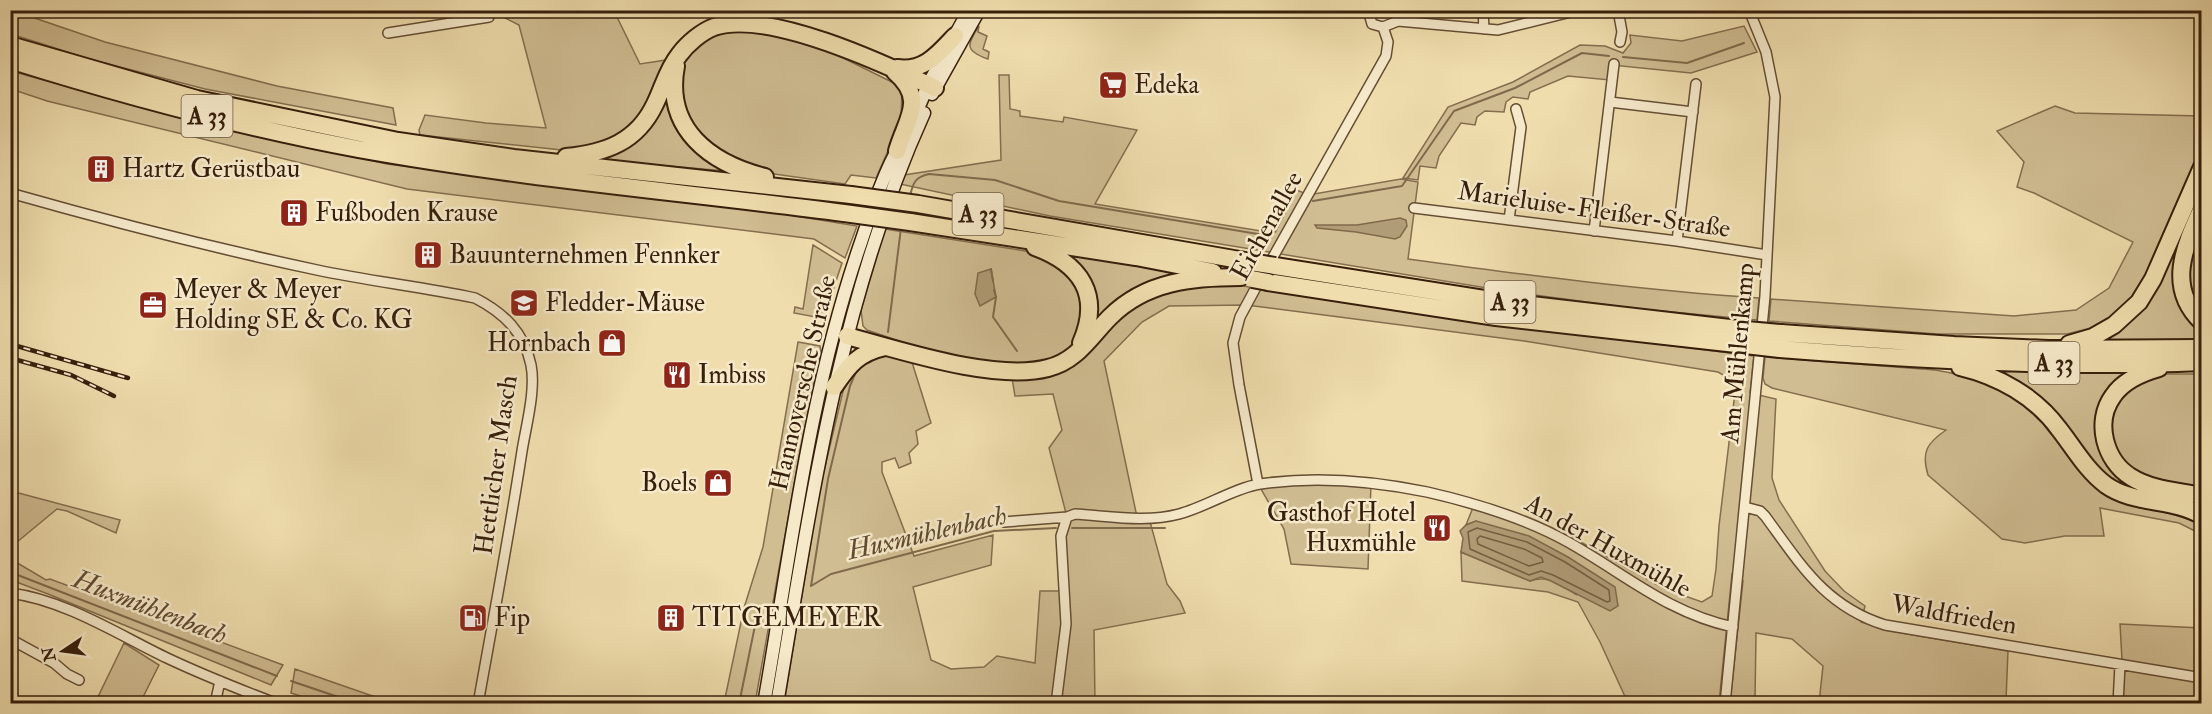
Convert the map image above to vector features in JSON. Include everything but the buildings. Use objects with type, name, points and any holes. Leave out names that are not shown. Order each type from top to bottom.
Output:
[{"type":"highway","points":[[514,158],[586,155],[611,148],[630,137],[643,126],[655,105],[667,74],[690,43],[713,28],[737,23],[774,28],[821,40],[931,87]]},
{"type":"highway","points":[[887,67],[906,69],[923,66],[955,36]]},
{"type":"highway","name":"A 33","points":[[10,45],[197,99],[503,172],[910,222],[1136,257],[1254,280],[1496,317],[1780,341],[1933,360],[2202,363]]},
{"type":"highway","points":[[678,57],[673,97],[676,107],[690,133],[708,153],[730,166],[749,173],[821,192]]},
{"type":"highway","name":"A 33","points":[[10,60],[195,113],[294,136],[412,151],[514,158],[918,204],[1275,266],[1746,338]]},
{"type":"highway","points":[[887,67],[905,82],[913,97],[913,105],[897,151]]},
{"type":"highway","points":[[2048,349],[2077,343],[2107,329],[2130,313],[2152,279],[2202,167]]},
{"type":"highway","points":[[2202,208],[2187,239],[2180,281],[2190,307],[2202,322]]},
{"type":"highway","points":[[1006,237],[1047,252],[1064,261],[1074,269],[1083,282],[1090,309],[1089,326],[1077,354]]},
{"type":"highway","points":[[840,334],[971,367],[1011,371],[1049,368],[1077,354],[1128,300],[1149,289],[1194,279],[1254,280]]},
{"type":"highway","name":"A 33","points":[[1780,341],[1893,342],[2048,349],[2202,348]]},
{"type":"highway","points":[[834,387],[859,357],[871,350],[889,347]]},
{"type":"highway","points":[[1933,360],[1979,371],[2010,385],[2037,404],[2058,427],[2091,472],[2107,486],[2127,496],[2179,508],[2202,516]]},
{"type":"highway","points":[[2174,364],[2150,370],[2133,378],[2113,396],[2103,422],[2104,439],[2117,465],[2129,476],[2144,484],[2202,495]]},
{"type":"main road","points":[[931,87],[969,10]]},
{"type":"main road","points":[[931,87],[944,77],[979,10]]},
{"type":"main road","name":"Hannoversche Straße","points":[[777,704],[815,479],[834,387],[840,334],[868,222],[897,151],[931,87]]},
{"type":"main road","name":"Hannoversche Straße","points":[[764,704],[814,416],[879,224],[931,87]]},
{"type":"street","points":[[388,33],[489,17],[487,10]]},
{"type":"street","points":[[1368,10],[1372,24],[1383,27],[1398,21],[1498,30],[1579,10]]},
{"type":"street","points":[[1483,10],[1484,29]]},
{"type":"street","points":[[1618,10],[1622,32],[1620,42]]},
{"type":"street","name":"Am Mühlenkamp","points":[[1725,704],[1766,296],[1775,97],[1766,52],[1749,10]]},
{"type":"street","name":"Eichenallee","points":[[1258,484],[1233,343],[1240,317],[1386,56],[1388,42],[1383,27]]},
{"type":"street","points":[[1594,231],[1614,64]]},
{"type":"street","points":[[1677,241],[1696,84]]},
{"type":"street","points":[[1610,102],[1693,112]]},
{"type":"street","points":[[1509,220],[1521,127],[1516,109]]},
{"type":"street","name":"Hettlicher Masch","points":[[10,194],[262,258],[475,298],[507,318],[524,342],[532,378],[512,512],[478,704]]},
{"type":"street","name":"Marieluise-Fleißer-Straße","points":[[1414,208],[1677,241],[1767,255]]},
{"type":"street","name":"An der Huxmühle","points":[[1004,522],[1067,518],[1075,514],[1149,518],[1179,514],[1258,484],[1307,480],[1371,484],[1426,492],[1499,511],[1567,541],[1681,611],[1733,627]]},
{"type":"street","name":"Waldfrieden","points":[[1745,507],[1765,516],[1819,586],[1848,610],[1866,619],[1886,625],[2202,678]]},
{"type":"street","points":[[1056,704],[1066,624],[1060,536],[1067,518]]},
{"type":"street","points":[[10,593],[44,601],[72,612],[220,681],[278,704]]},
{"type":"street","points":[[10,639],[54,663],[79,680]]},
{"type":"street","points":[[2118,704],[2120,665]]},
{"type":"street","points":[[215,704],[220,681]]},
{"type":"shaded area","points":[[11,10],[105,42],[277,86],[393,108],[396,125],[205,89],[89,59],[11,34]]},
{"type":"shaded area","points":[[491,11],[614,11],[640,64],[666,60],[641,120],[609,142],[571,151],[420,135],[419,130],[425,115],[546,128],[519,25]]},
{"type":"shaded area","points":[[979,26],[978,32],[987,36],[983,49],[989,52],[988,59],[971,50],[970,42]]},
{"type":"shaded area","points":[[1744,26],[1757,52],[1691,73],[1612,65],[1610,80],[1568,76],[1530,92],[1528,99],[1513,97],[1506,102],[1504,112],[1485,111],[1477,117],[1475,125],[1461,123],[1439,156],[1436,168],[1420,166],[1418,180],[1403,178],[1448,107],[1513,82],[1580,45],[1605,46],[1623,53],[1631,43],[1630,35],[1682,41]]},
{"type":"shaded area","points":[[754,29],[821,47],[902,87],[901,121],[876,178],[851,175],[845,184],[761,172],[710,149],[682,116],[677,78],[692,47],[720,31]]},
{"type":"shaded area","points":[[11,71],[174,116],[387,164],[740,207],[857,226],[845,258],[814,239],[407,189],[47,101],[11,89]]},
{"type":"shaded area","points":[[999,75],[1009,75],[1010,109],[1020,111],[1020,116],[1063,122],[1064,117],[1137,130],[1095,204],[1261,231],[1273,223],[1280,213],[1288,186],[1308,195],[1401,179],[1418,182],[1408,259],[1583,282],[1759,298],[1757,320],[1630,308],[1499,290],[1050,216],[900,184],[904,175],[1001,160]]},
{"type":"shaded area","points":[[674,77],[690,133],[749,173],[599,160]]},
{"type":"shaded area","points":[[2055,106],[2075,113],[2201,116],[2201,155],[2147,275],[2134,296],[2112,318],[2091,328],[2067,334],[1937,334],[1769,321],[1771,299],[2014,316],[2076,310],[2109,288],[2133,242],[2034,193],[2017,187],[2024,162],[1997,131]]},
{"type":"shaded area","points":[[2201,174],[2201,199],[2184,235],[2189,318],[2201,330],[2201,341],[2098,343],[2118,330]]},
{"type":"shaded area","points":[[885,229],[1045,254],[1060,262],[1087,306],[1074,346],[1046,364],[1009,367],[937,354],[867,330],[863,326],[861,310]]},
{"type":"shaded area","points":[[2201,235],[2201,312],[2191,291],[2189,274],[2192,256]]},
{"type":"shaded area","points":[[813,245],[842,263],[825,314],[821,318],[794,313],[795,307],[803,309]]},
{"type":"shaded area","points":[[1058,252],[1186,275],[1089,335],[1094,320]]},
{"type":"shaded area","points":[[1222,283],[1537,329],[1754,356],[1750,393],[1776,399],[1772,478],[1779,500],[1825,571],[1844,591],[1865,606],[1861,622],[1885,630],[2008,651],[2006,700],[2040,703],[1819,703],[1823,666],[1792,639],[1756,633],[1755,700],[1764,703],[1730,703],[1743,581],[1732,574],[1719,703],[1628,703],[1600,642],[1578,602],[1548,592],[1462,581],[1461,552],[1530,581],[1543,579],[1555,582],[1577,595],[1476,521],[1466,525],[1474,505],[1567,541],[1568,535],[1665,589],[1702,602],[1712,596],[1716,569],[1736,384],[1734,381],[1718,372],[1524,341],[1246,305],[1169,306],[1142,322],[1104,361],[1137,517],[1149,518],[1167,584],[1180,601],[1185,613],[1094,630],[1095,703],[784,704],[819,492],[849,374],[875,354],[911,359],[931,423],[916,431],[918,444],[909,453],[911,463],[899,468],[895,458],[882,462],[882,472],[914,556],[993,535],[991,565],[913,587],[931,660],[951,669],[984,667],[997,656],[1035,663],[1040,591],[1063,591],[1061,536],[1067,517],[1049,448],[1062,430],[1053,394],[1015,396],[1012,378],[1033,377],[1105,328],[1149,292]]},
{"type":"shaded area","points":[[798,342],[820,346],[821,351],[800,451],[755,703],[724,703],[744,608],[763,547]]},
{"type":"shaded area","points":[[1765,357],[1935,370],[1986,384],[2016,401],[2043,423],[2083,473],[2103,492],[2126,503],[2177,515],[2201,525],[2201,534],[2179,523],[2100,508],[2104,536],[2065,536],[2025,543],[2002,539],[1928,475],[1925,460],[1927,449],[1934,439],[1946,430],[1772,388],[1765,384],[1763,378]]},
{"type":"shaded area","points":[[1982,368],[2134,372],[2102,404],[2116,472],[2201,500],[2201,512],[2122,489],[2095,471],[2073,439]]},
{"type":"shaded area","points":[[2151,374],[2201,374],[2201,491],[2130,472],[2109,438],[2108,420],[2118,396]]},
{"type":"shaded area","points":[[1258,484],[1371,484],[1368,569],[1291,564],[1284,529]]},
{"type":"shaded area","points":[[11,491],[120,520],[116,533],[67,511],[57,509],[11,547]]},
{"type":"shaded area","points":[[14,561],[46,580],[50,579],[283,665],[271,685],[11,580]]},
{"type":"shaded area","points":[[2120,624],[2201,628],[2201,703],[2122,703]]},
{"type":"shaded area","points":[[124,643],[159,665],[140,703],[95,703]]},
{"type":"shaded area","points":[[295,669],[381,699],[379,703],[322,703],[291,693]]},
{"type":"water","points":[[1400,218],[1406,220],[1407,226],[1400,237],[1395,239],[1317,228],[1315,225],[1357,225]]},
{"type":"water","points":[[991,269],[996,297],[980,306],[975,294],[978,273]]},
{"type":"water","points":[[1476,521],[1529,536],[1568,557],[1615,587],[1618,606],[1610,611],[1541,577],[1530,581],[1461,552],[1463,538],[1460,531],[1466,525]]},
{"type":"waterway","points":[[1623,57],[1687,63],[1744,43]]},
{"type":"waterway","points":[[1313,201],[1402,186],[1454,111],[1515,88],[1582,53],[1609,56]]},
{"type":"waterway","points":[[910,196],[915,181],[929,174],[995,180],[1059,201],[1264,235],[1275,232],[1293,197]]},
{"type":"waterway","points":[[888,332],[901,228]]},
{"type":"waterway","points":[[991,269],[993,281]]},
{"type":"waterway","points":[[994,290],[996,297],[993,317],[1017,351]]},
{"type":"waterway","points":[[872,360],[883,356]]},
{"type":"waterway","points":[[811,586],[828,479],[850,386],[862,365]]},
{"type":"waterway","name":"Huxmühlenbach","points":[[811,586],[831,574],[994,531],[1056,528]]},
{"type":"waterway","name":"Huxmühlenbach","points":[[1072,528],[1165,528]]},
{"type":"waterway","name":"Huxmühlenbach","points":[[10,572],[277,676]]},
{"type":"waterway","name":"Huxmühlenbach","points":[[739,704],[758,611]]},
{"type":"waterway","name":"Huxmühlenbach","points":[[291,681],[359,704]]},
{"type":"railway","points":[[10,344],[128,378]]},
{"type":"railway","points":[[10,358],[71,375],[114,396]]},
{"type":"place","name":"Edeka","points":[[1113,85]]},
{"type":"place","name":"Hartz Gerüstbau","points":[[101,169]]},
{"type":"place","name":"Fußboden Krause","points":[[294,213]]},
{"type":"place","name":"Bauunternehmen Fennker","points":[[428,255]]},
{"type":"place","name":"Fledder-Mäuse","points":[[524,303]]},
{"type":"place","name":"Meyer & Meyer Holding SE & Co. KG","points":[[153,305]]},
{"type":"place","name":"Hornbach","points":[[612,343]]},
{"type":"place","name":"Imbiss","points":[[677,375]]},
{"type":"place","name":"Boels","points":[[718,483]]},
{"type":"place","name":"Gasthof Hotel Huxmühle","points":[[1437,528]]},
{"type":"place","name":"Fip","points":[[473,618]]},
{"type":"place","name":"TITGEMEYER","points":[[671,618]]}]
